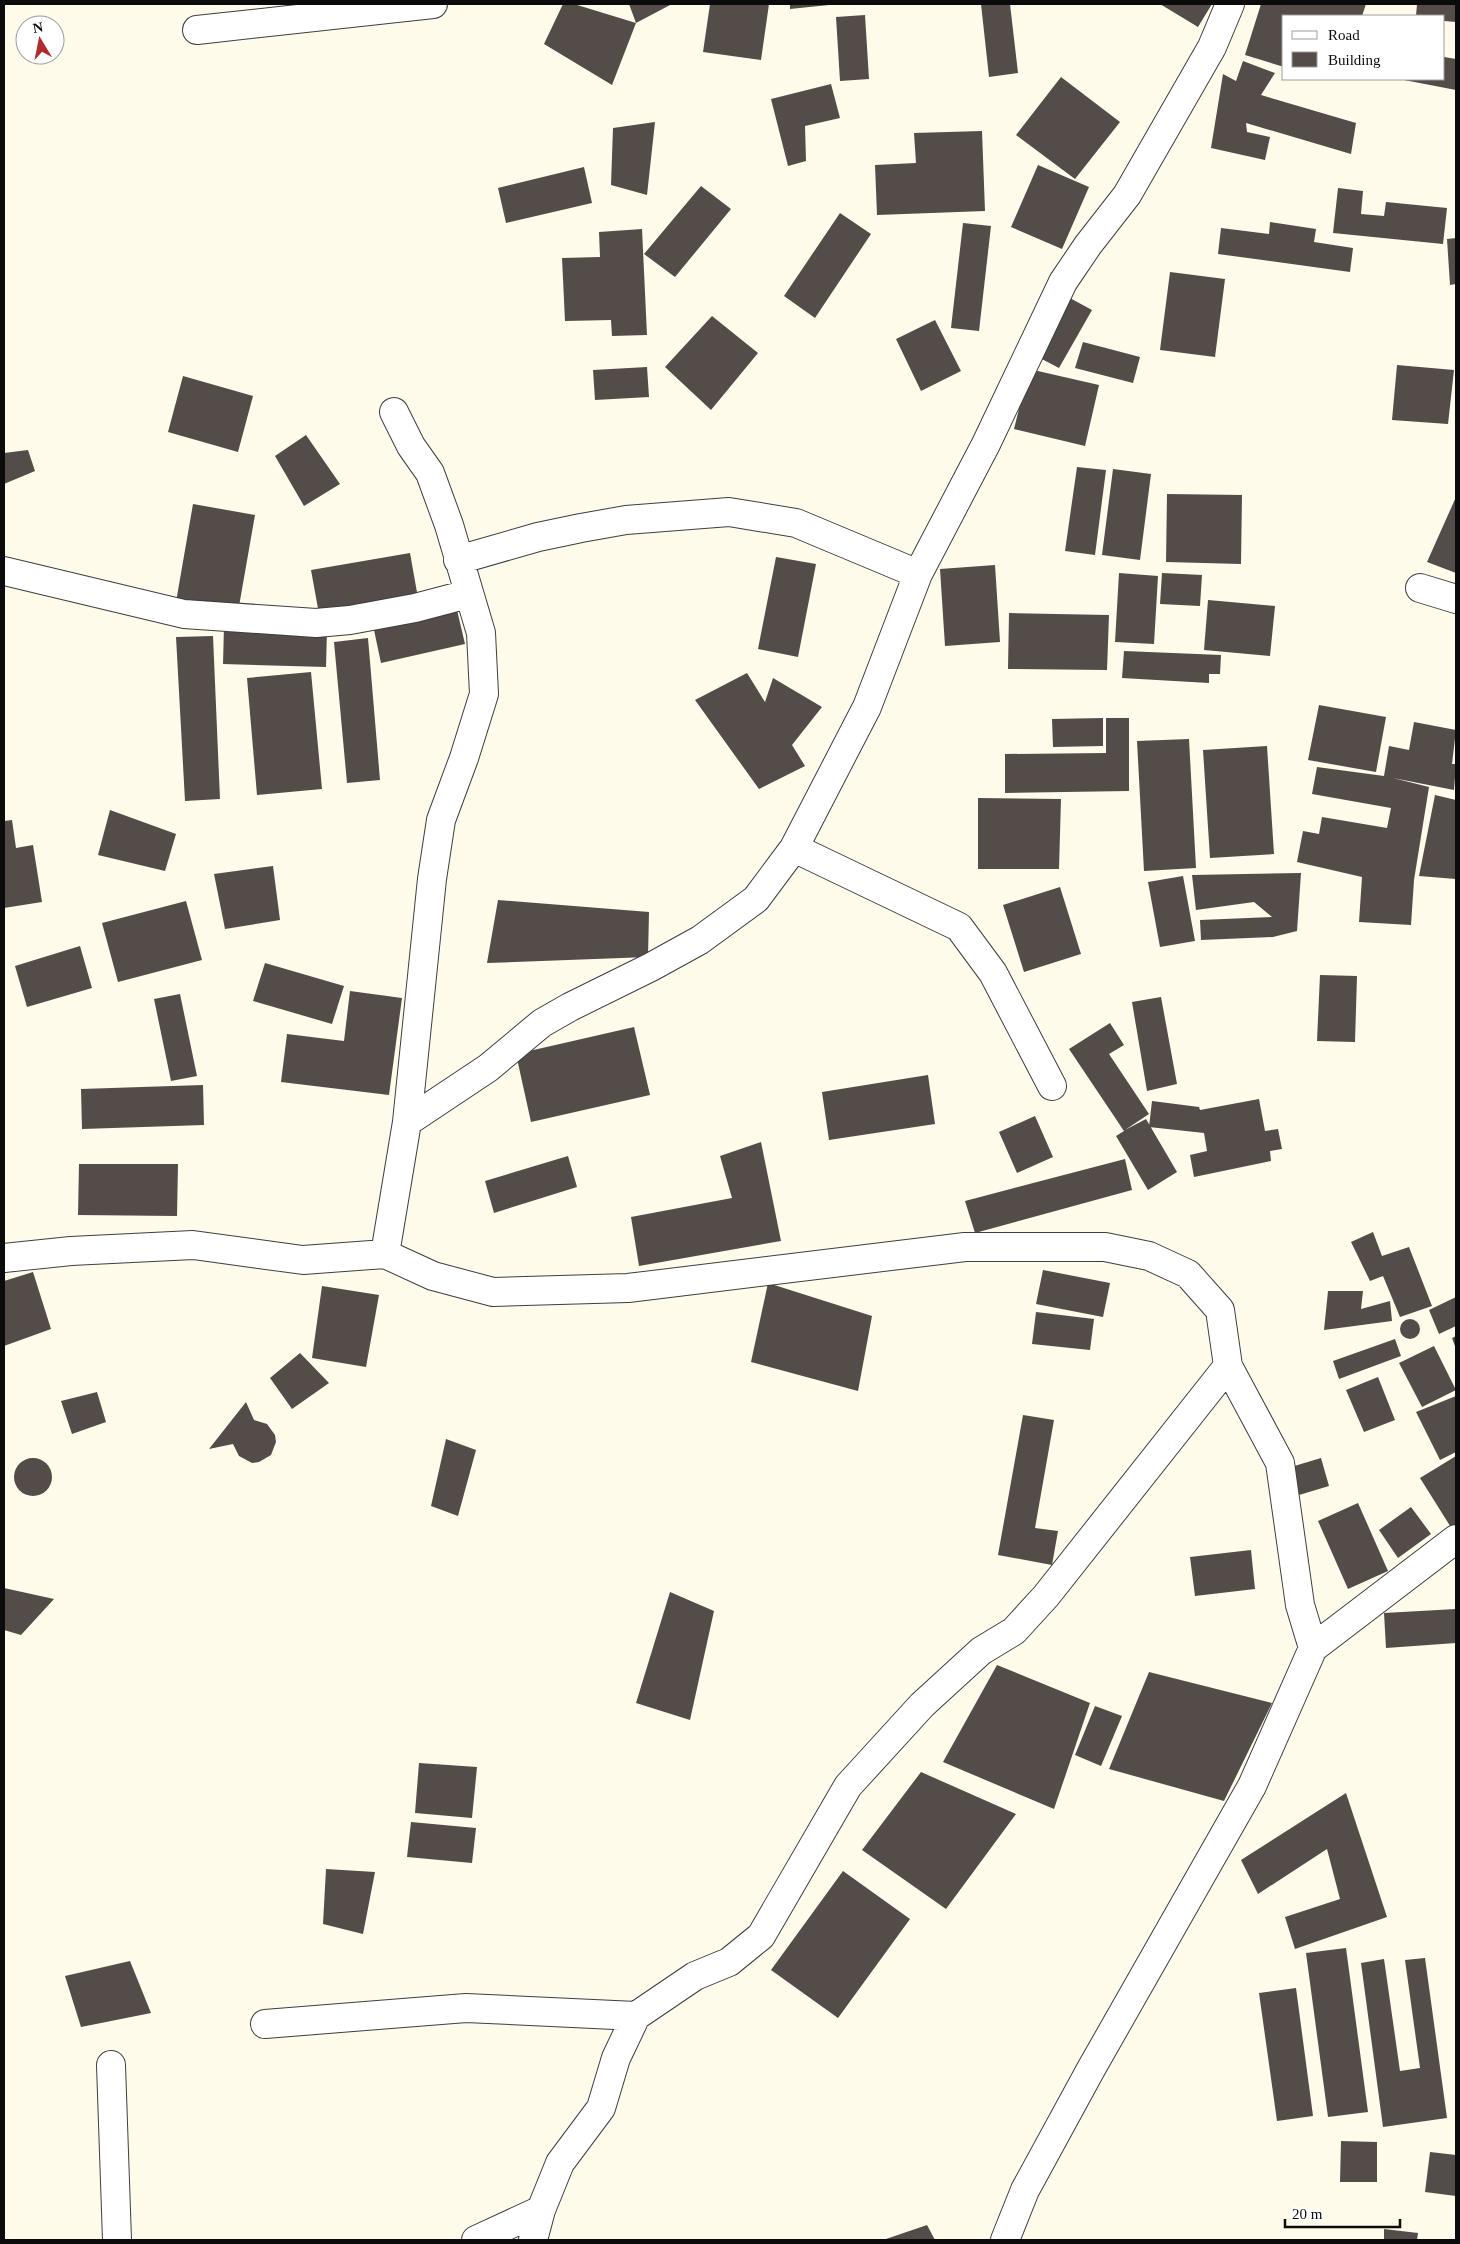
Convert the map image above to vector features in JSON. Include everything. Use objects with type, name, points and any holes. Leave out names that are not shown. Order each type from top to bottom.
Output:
[{"type":"street","points":[[197,30],[433,4]]},
{"type":"street","points":[[408,1122],[488,1068],[542,1023],[700,940],[756,899],[794,848],[867,707],[918,574],[986,444],[1063,282],[1088,245],[1128,195],[1212,47],[1230,4]]},
{"type":"street","points":[[385,1254],[408,1122],[432,879],[441,820],[484,694],[481,633],[449,525],[430,473],[411,446],[394,412]]},
{"type":"street","points":[[458,560],[538,537],[599,525],[680,514],[729,512],[796,522],[918,574]]},
{"type":"street","points":[[4,571],[184,614],[316,623],[350,620],[416,608],[468,594]]},
{"type":"street","points":[[1420,588],[1456,599]]},
{"type":"street","points":[[794,848],[959,927],[993,973],[1052,1086]]},
{"type":"street","points":[[4,1258],[71,1250],[193,1245],[303,1260],[385,1254],[433,1276],[493,1292],[628,1288],[965,1247],[1105,1247],[1149,1256],[1188,1274],[1220,1310],[1228,1366],[1280,1463],[1300,1605],[1314,1648]]},
{"type":"street","points":[[533,2240],[541,2210],[560,2163],[601,2108],[616,2058],[636,2016],[695,1976],[729,1962],[761,1936],[848,1786],[922,1705],[981,1651],[1014,1631],[1046,1596],[1228,1366]]},
{"type":"street","points":[[1005,2240],[1025,2190],[1091,2068],[1252,1786],[1314,1648],[1456,1539]]},
{"type":"street","points":[[265,2024],[466,2008],[636,2016]]},
{"type":"street","points":[[111,2065],[117,2240]]},
{"type":"street","points":[[476,2240],[541,2210]]},
{"type":"building","points":[[563,4],[574,4],[636,23],[612,85],[544,44]]},
{"type":"building","points":[[629,4],[672,4],[636,23]]},
{"type":"building","points":[[710,4],[769,4],[761,60],[703,52]]},
{"type":"building","points":[[790,4],[829,4],[829,5],[790,9]]},
{"type":"building","points":[[981,4],[1010,4],[1018,73],[989,77]]},
{"type":"building","points":[[1160,4],[1212,4],[1198,27]]},
{"type":"building","points":[[1261,4],[1366,4],[1362,15],[1282,15],[1282,66],[1245,55]]},
{"type":"building","points":[[1417,4],[1456,4],[1456,22],[1445,21],[1445,15],[1416,15]]},
{"type":"building","points":[[865,15],[869,79],[840,81],[836,17]]},
{"type":"building","points":[[1445,57],[1456,59],[1456,90],[1404,80],[1445,80]]},
{"type":"building","points":[[1243,61],[1275,73],[1261,95],[1356,123],[1351,154],[1246,123],[1247,132],[1270,137],[1265,160],[1211,148],[1223,74],[1236,81]]},
{"type":"building","points":[[1061,77],[1120,122],[1075,179],[1016,135]]},
{"type":"building","points":[[831,84],[840,118],[805,126],[806,161],[788,166],[771,99]]},
{"type":"building","points":[[655,122],[647,195],[611,185],[613,128]]},
{"type":"building","points":[[982,131],[985,211],[877,215],[875,165],[916,163],[914,133]]},
{"type":"building","points":[[1038,165],[1089,187],[1062,249],[1011,227]]},
{"type":"building","points":[[584,167],[592,203],[506,223],[498,188]]},
{"type":"building","points":[[701,186],[731,209],[675,277],[644,254]]},
{"type":"building","points":[[1338,188],[1363,191],[1361,214],[1384,216],[1386,202],[1447,208],[1443,244],[1333,233]]},
{"type":"building","points":[[840,213],[871,234],[815,318],[784,296]]},
{"type":"building","points":[[1270,222],[1316,229],[1314,242],[1353,248],[1350,272],[1218,254],[1221,228],[1269,234]]},
{"type":"building","points":[[963,223],[991,226],[979,331],[951,328]]},
{"type":"building","points":[[642,229],[647,335],[612,336],[611,320],[565,321],[562,258],[600,257],[599,232]]},
{"type":"building","points":[[1456,238],[1456,284],[1450,285],[1447,239]]},
{"type":"building","points":[[1170,272],[1225,279],[1215,357],[1160,350]]},
{"type":"building","points":[[1068,297],[1092,310],[1059,368],[1036,356]]},
{"type":"building","points":[[712,316],[758,353],[711,410],[665,367]]},
{"type":"building","points":[[935,320],[961,371],[921,391],[896,339]]},
{"type":"building","points":[[1083,342],[1140,357],[1133,383],[1075,368]]},
{"type":"building","points":[[1397,365],[1454,370],[1448,424],[1392,420]]},
{"type":"building","points":[[647,367],[649,397],[595,400],[593,370]]},
{"type":"building","points":[[1029,369],[1099,385],[1085,446],[1014,429]]},
{"type":"building","points":[[183,376],[253,396],[238,452],[168,432]]},
{"type":"building","points":[[306,435],[340,484],[304,506],[275,456]]},
{"type":"building","points":[[28,450],[35,471],[4,484],[4,453]]},
{"type":"building","points":[[1077,467],[1106,470],[1095,555],[1065,551]]},
{"type":"building","points":[[1113,469],[1151,474],[1140,560],[1102,555]]},
{"type":"building","points":[[1167,494],[1242,495],[1241,564],[1166,562]]},
{"type":"building","points":[[1456,497],[1456,573],[1427,562]]},
{"type":"building","points":[[193,504],[255,515],[238,612],[176,602]]},
{"type":"building","points":[[410,553],[418,598],[319,614],[311,570]]},
{"type":"building","points":[[776,557],[816,564],[798,657],[758,649]]},
{"type":"building","points":[[995,565],[1000,642],[945,646],[940,569]]},
{"type":"building","points":[[1119,573],[1158,576],[1154,644],[1115,642]]},
{"type":"building","points":[[1162,573],[1202,575],[1200,606],[1160,604]]},
{"type":"building","points":[[1208,600],[1275,606],[1270,656],[1204,650]]},
{"type":"building","points":[[457,610],[465,644],[381,663],[374,630]]},
{"type":"building","points":[[1009,613],[1109,615],[1107,670],[1008,669]]},
{"type":"building","points":[[224,626],[327,629],[326,667],[223,664]]},
{"type":"building","points":[[213,636],[220,799],[185,801],[176,637]]},
{"type":"building","points":[[368,638],[380,780],[347,783],[334,642]]},
{"type":"building","points":[[1124,651],[1221,655],[1220,674],[1209,674],[1209,683],[1122,678]]},
{"type":"building","points":[[311,672],[322,789],[257,795],[247,678]]},
{"type":"building","points":[[747,673],[765,702],[773,678],[822,707],[792,745],[805,766],[759,789],[695,700]]},
{"type":"building","points":[[1319,705],[1386,717],[1376,772],[1308,760]]},
{"type":"building","points":[[1103,718],[1103,746],[1053,747],[1052,719]]},
{"type":"building","points":[[1106,718],[1129,718],[1129,791],[1005,793],[1005,754],[1106,753]]},
{"type":"building","points":[[1414,722],[1456,730],[1452,764],[1456,764],[1454,790],[1393,778],[1429,787],[1414,880],[1411,925],[1359,922],[1362,877],[1297,862],[1303,831],[1319,834],[1322,817],[1387,828],[1391,808],[1312,794],[1317,767],[1384,776],[1389,746],[1409,750]]},
{"type":"building","points":[[1189,739],[1196,868],[1144,871],[1137,741]]},
{"type":"building","points":[[1267,746],[1274,854],[1210,858],[1203,750]]},
{"type":"building","points":[[1435,795],[1456,800],[1456,879],[1419,876]]},
{"type":"building","points":[[978,798],[1061,799],[1059,869],[978,869]]},
{"type":"building","points":[[110,810],[176,834],[165,871],[98,855]]},
{"type":"building","points":[[12,820],[16,848],[33,845],[42,902],[4,908],[4,821]]},
{"type":"building","points":[[273,866],[280,920],[225,929],[214,874]]},
{"type":"building","points":[[1301,873],[1297,931],[1273,937],[1201,940],[1200,920],[1272,917],[1254,902],[1196,910],[1192,875]]},
{"type":"building","points":[[1183,876],[1195,941],[1160,947],[1148,882]]},
{"type":"building","points":[[1060,887],[1081,954],[1024,972],[1003,905]]},
{"type":"building","points":[[498,900],[649,912],[648,957],[487,963]]},
{"type":"building","points":[[186,901],[202,960],[118,982],[102,923]]},
{"type":"building","points":[[80,946],[92,988],[27,1007],[15,966]]},
{"type":"building","points":[[265,963],[344,986],[332,1024],[253,1001]]},
{"type":"building","points":[[1320,975],[1357,976],[1355,1042],[1317,1041]]},
{"type":"building","points":[[350,991],[402,998],[389,1095],[281,1082],[287,1034],[344,1041]]},
{"type":"building","points":[[180,994],[197,1076],[171,1081],[154,999]]},
{"type":"building","points":[[1161,997],[1177,1084],[1147,1091],[1132,1002]]},
{"type":"building","points":[[1110,1023],[1124,1045],[1109,1054],[1149,1114],[1125,1130],[1146,1119],[1177,1172],[1148,1190],[1116,1136],[1124,1131],[1069,1049]]},
{"type":"building","points":[[634,1027],[650,1095],[531,1122],[516,1054]]},
{"type":"building","points":[[928,1075],[935,1124],[829,1140],[822,1092]]},
{"type":"building","points":[[203,1085],[204,1125],[82,1129],[81,1089]]},
{"type":"building","points":[[1259,1099],[1265,1131],[1278,1129],[1282,1149],[1270,1151],[1271,1161],[1194,1177],[1190,1155],[1207,1151],[1204,1133],[1149,1127],[1152,1101],[1199,1107],[1200,1110]]},
{"type":"building","points":[[1035,1116],[1053,1157],[1017,1173],[999,1132]]},
{"type":"building","points":[[761,1142],[781,1241],[639,1266],[631,1217],[732,1198],[720,1156]]},
{"type":"building","points":[[568,1156],[577,1187],[494,1213],[485,1181]]},
{"type":"building","points":[[1125,1159],[1132,1190],[975,1233],[965,1201]]},
{"type":"building","points":[[79,1164],[178,1164],[177,1216],[78,1215]]},
{"type":"building","points":[[1373,1232],[1382,1256],[1409,1247],[1432,1306],[1400,1317],[1383,1276],[1370,1281],[1351,1242]]},
{"type":"building","points":[[1043,1270],[1110,1283],[1103,1317],[1036,1304]]},
{"type":"building","points":[[33,1272],[51,1329],[4,1346],[4,1281]]},
{"type":"building","points":[[768,1283],[872,1316],[858,1391],[751,1362]]},
{"type":"building","points":[[322,1286],[379,1295],[366,1367],[312,1358]]},
{"type":"building","points":[[1328,1291],[1363,1291],[1361,1309],[1390,1301],[1392,1321],[1324,1330]]},
{"type":"building","points":[[1456,1297],[1456,1326],[1439,1334],[1429,1310]]},
{"type":"building","points":[[1036,1312],[1094,1319],[1090,1350],[1032,1344]]},
{"type":"building","points":[[1406,1319],[1414,1319],[1420,1325],[1420,1333],[1414,1339],[1406,1339],[1400,1333],[1400,1325]]},
{"type":"building","points":[[1456,1336],[1456,1349],[1452,1338]]},
{"type":"building","points":[[1395,1339],[1401,1356],[1339,1379],[1333,1361]]},
{"type":"building","points":[[1434,1346],[1456,1390],[1422,1407],[1399,1363]]},
{"type":"building","points":[[300,1353],[329,1383],[292,1409],[270,1378]]},
{"type":"building","points":[[1378,1377],[1395,1420],[1364,1432],[1346,1390]]},
{"type":"building","points":[[97,1392],[106,1422],[72,1434],[61,1401]]},
{"type":"building","points":[[1456,1396],[1456,1452],[1440,1460],[1416,1412]]},
{"type":"building","points":[[246,1402],[254,1420],[267,1424],[275,1435],[276,1442],[271,1455],[259,1462],[252,1463],[239,1456],[233,1444],[209,1449]]},
{"type":"building","points":[[1023,1415],[1054,1420],[1035,1528],[1058,1531],[1052,1565],[998,1555]]},
{"type":"building","points":[[446,1439],[476,1450],[458,1516],[431,1506]]},
{"type":"building","points":[[1456,1456],[1456,1526],[1452,1529],[1420,1478]]},
{"type":"building","points":[[33,1458],[47,1463],[52,1477],[47,1491],[33,1496],[19,1491],[14,1477],[19,1463]]},
{"type":"building","points":[[1321,1458],[1329,1486],[1299,1495],[1291,1467]]},
{"type":"building","points":[[1358,1503],[1388,1571],[1348,1589],[1318,1521]]},
{"type":"building","points":[[1411,1507],[1431,1534],[1398,1558],[1379,1530]]},
{"type":"building","points":[[1251,1550],[1255,1589],[1195,1596],[1190,1557]]},
{"type":"building","points":[[4,1588],[54,1599],[21,1635],[4,1630]]},
{"type":"building","points":[[670,1592],[714,1611],[690,1720],[636,1703]]},
{"type":"building","points":[[1456,1609],[1456,1643],[1386,1648],[1384,1613]]},
{"type":"building","points":[[997,1665],[1090,1703],[1054,1809],[943,1762]]},
{"type":"building","points":[[1149,1672],[1272,1703],[1224,1801],[1109,1769]]},
{"type":"building","points":[[1095,1706],[1122,1716],[1101,1766],[1075,1755]]},
{"type":"building","points":[[419,1763],[477,1767],[472,1818],[415,1813]]},
{"type":"building","points":[[921,1772],[1016,1814],[946,1909],[862,1850]]},
{"type":"building","points":[[1346,1793],[1387,1917],[1295,1949],[1285,1917],[1340,1899],[1327,1849],[1258,1894],[1241,1860]]},
{"type":"building","points":[[411,1822],[476,1828],[472,1863],[407,1857]]},
{"type":"building","points":[[326,1869],[375,1872],[363,1934],[323,1924]]},
{"type":"building","points":[[843,1871],[910,1919],[838,2018],[771,1970]]},
{"type":"building","points":[[1346,1948],[1368,2112],[1328,2117],[1306,1953]]},
{"type":"building","points":[[1425,1958],[1447,2118],[1383,2127],[1361,1963],[1384,1959],[1400,2071],[1420,2068],[1405,1960]]},
{"type":"building","points":[[130,1961],[151,2013],[81,2027],[65,1976]]},
{"type":"building","points":[[1296,1988],[1313,2116],[1277,2121],[1259,1993]]},
{"type":"building","points":[[1341,2141],[1377,2142],[1377,2182],[1340,2182]]},
{"type":"building","points":[[1430,2152],[1456,2155],[1456,2196],[1425,2192]]},
{"type":"building","points":[[927,2225],[935,2240],[883,2240]]},
{"type":"building","points":[[1384,2229],[1418,2233],[1417,2240],[1384,2240]]}]
